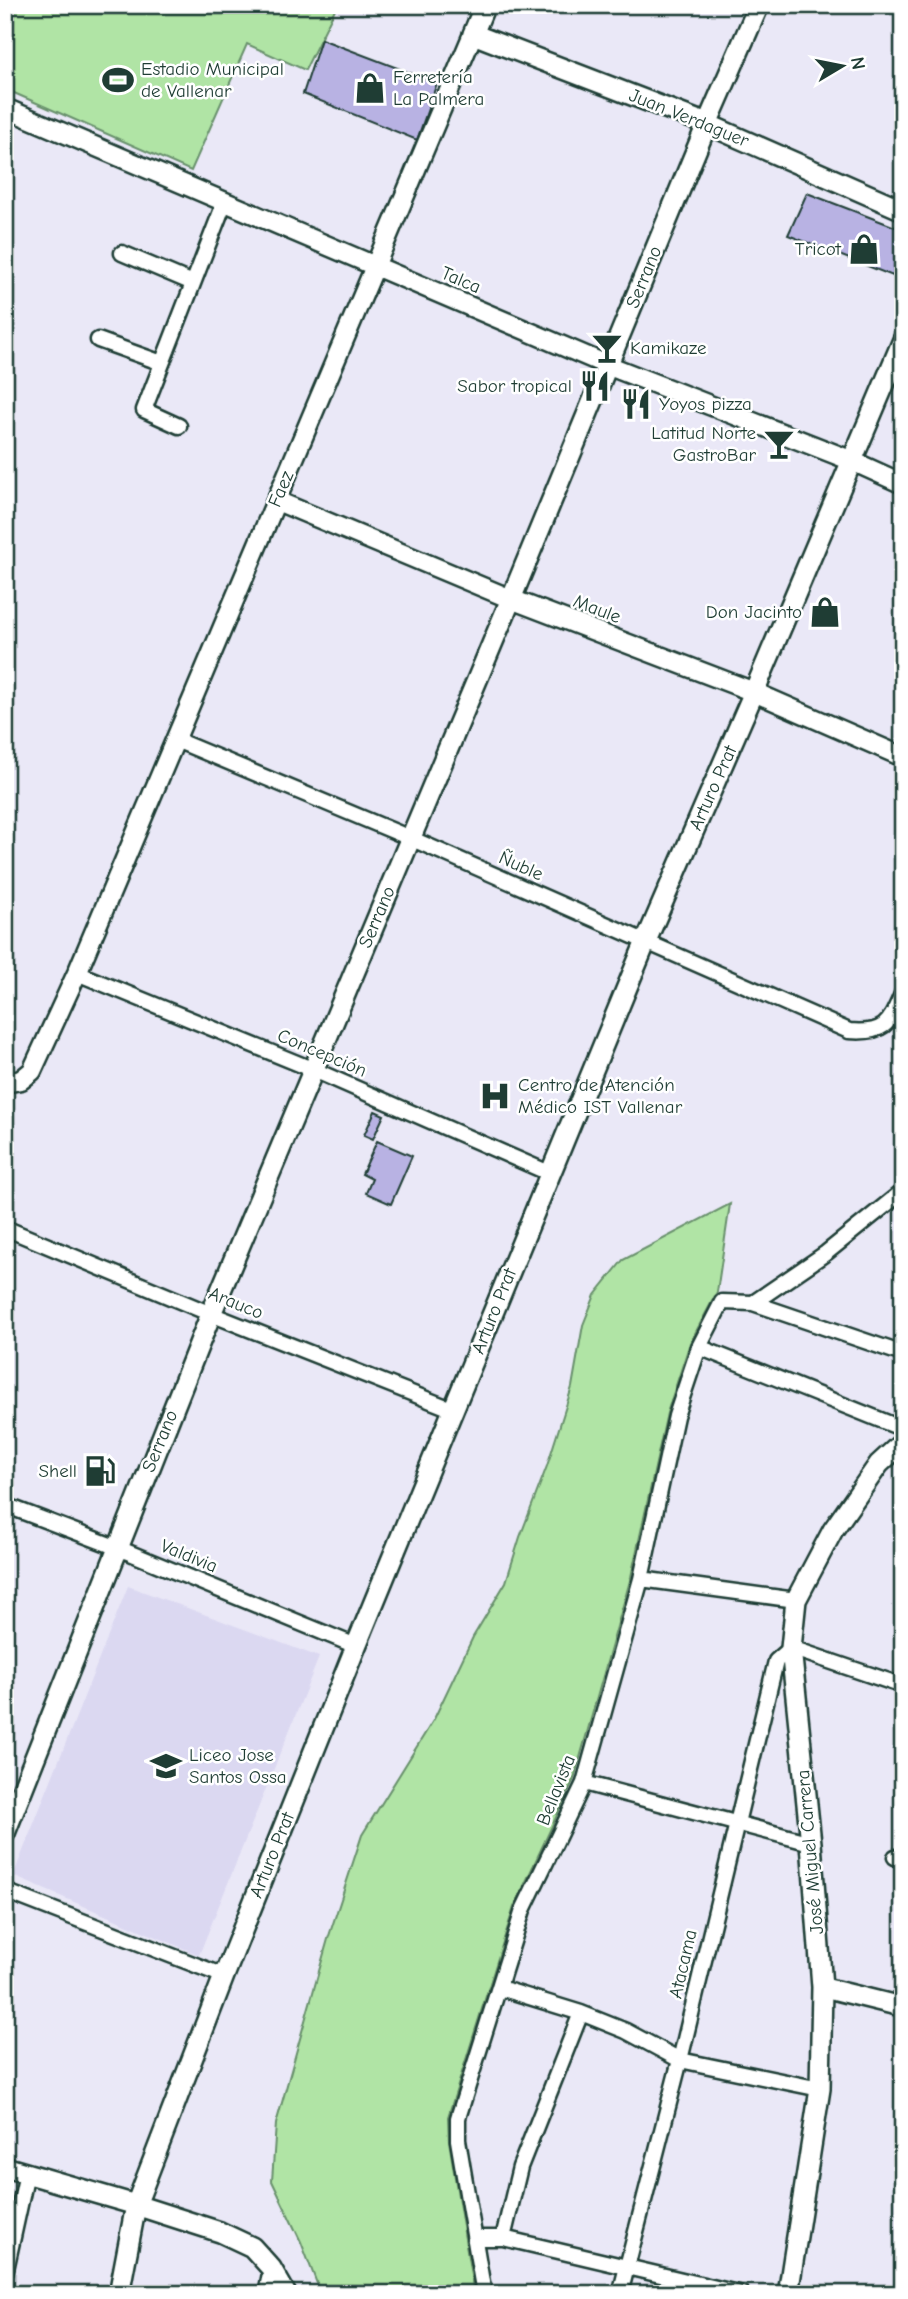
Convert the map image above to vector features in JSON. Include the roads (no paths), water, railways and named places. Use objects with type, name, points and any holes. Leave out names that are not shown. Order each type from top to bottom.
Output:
[{"type":"main road","name":"Faez","points":[[473,34],[485,5]]},
{"type":"main road","name":"Serrano","points":[[5,1833],[211,1314],[759,5]]},
{"type":"main road","name":"Juan Verdaguer","points":[[473,34],[707,124],[903,210]]},
{"type":"main road","name":"Arturo Prat","points":[[119,2294],[136,2204],[356,1646],[646,941],[903,340]]},
{"type":"main road","name":"José Miguel Carrera","points":[[788,2294],[820,2090],[822,1986],[811,1843],[790,1648],[796,1600],[834,1530],[879,1464],[903,1442]]},
{"type":"main road","points":[[5,2167],[136,2204],[220,2232],[252,2248],[271,2268],[286,2294]]},
{"type":"street","name":"Faez","points":[[5,1083],[21,1080],[32,1071],[77,973],[473,34]]},
{"type":"street","name":"Talca","points":[[5,108],[607,365],[850,460],[903,485]]},
{"type":"street","points":[[179,426],[144,410],[225,201]]},
{"type":"street","points":[[121,253],[193,283]]},
{"type":"street","points":[[99,340],[162,363]]},
{"type":"street","name":"Maule","points":[[277,501],[511,599],[754,692],[903,757]]},
{"type":"street","name":"Ñuble","points":[[176,740],[410,838],[849,1031],[865,1032],[884,1027],[893,1015],[903,992]]},
{"type":"street","name":"Concepción","points":[[77,973],[314,1070],[550,1173]]},
{"type":"street","points":[[752,1303],[826,1253],[903,1191]]},
{"type":"street","name":"Arauco","points":[[5,1228],[211,1314],[454,1410]]},
{"type":"street","name":"Bellavista","points":[[484,2294],[458,2140],[458,2118],[523,1910],[584,1783],[641,1579],[676,1416],[699,1347],[722,1302],[752,1303]]},
{"type":"street","points":[[752,1303],[903,1354]]},
{"type":"street","points":[[699,1347],[903,1429]]},
{"type":"street","name":"Valdivia","points":[[5,1505],[118,1548],[356,1646]]},
{"type":"street","points":[[641,1579],[796,1600]]},
{"type":"street","points":[[790,1648],[903,1686]]},
{"type":"street","name":"Atacama","points":[[620,2294],[680,2060],[776,1661],[790,1648]]},
{"type":"street","points":[[584,1783],[811,1843]]},
{"type":"street","points":[[5,1891],[224,1976]]},
{"type":"street","points":[[822,1986],[903,2007]]},
{"type":"street","points":[[500,1988],[581,2013],[626,2031],[680,2060],[820,2090]]},
{"type":"street","points":[[503,2238],[520,2167],[581,2013]]},
{"type":"street","points":[[5,2274],[27,2173]]},
{"type":"street","points":[[476,2238],[503,2238],[742,2294]]},
{"type":"street","points":[[266,2294],[271,2268]]},
{"type":"place","name":"Estadio Municipal de Vallenar","points":[[118,80]]},
{"type":"place","name":"Ferretería La Palmera","points":[[370,88]]},
{"type":"place","name":"Tricot","points":[[864,249]]},
{"type":"place","name":"Kamikaze","points":[[607,348]]},
{"type":"place","name":"Sabor tropical","points":[[595,386]]},
{"type":"place","name":"Yoyos pizza","points":[[636,404]]},
{"type":"place","name":"Latitud Norte GastroBar","points":[[779,444]]},
{"type":"place","name":"Don Jacinto","points":[[825,612]]},
{"type":"place","name":"Centro de Atención Médico IST Vallenar","points":[[495,1096]]},
{"type":"place","name":"Shell","points":[[100,1471]]},
{"type":"place","name":"Liceo Jose Santos Ossa","points":[[166,1766]]}]
